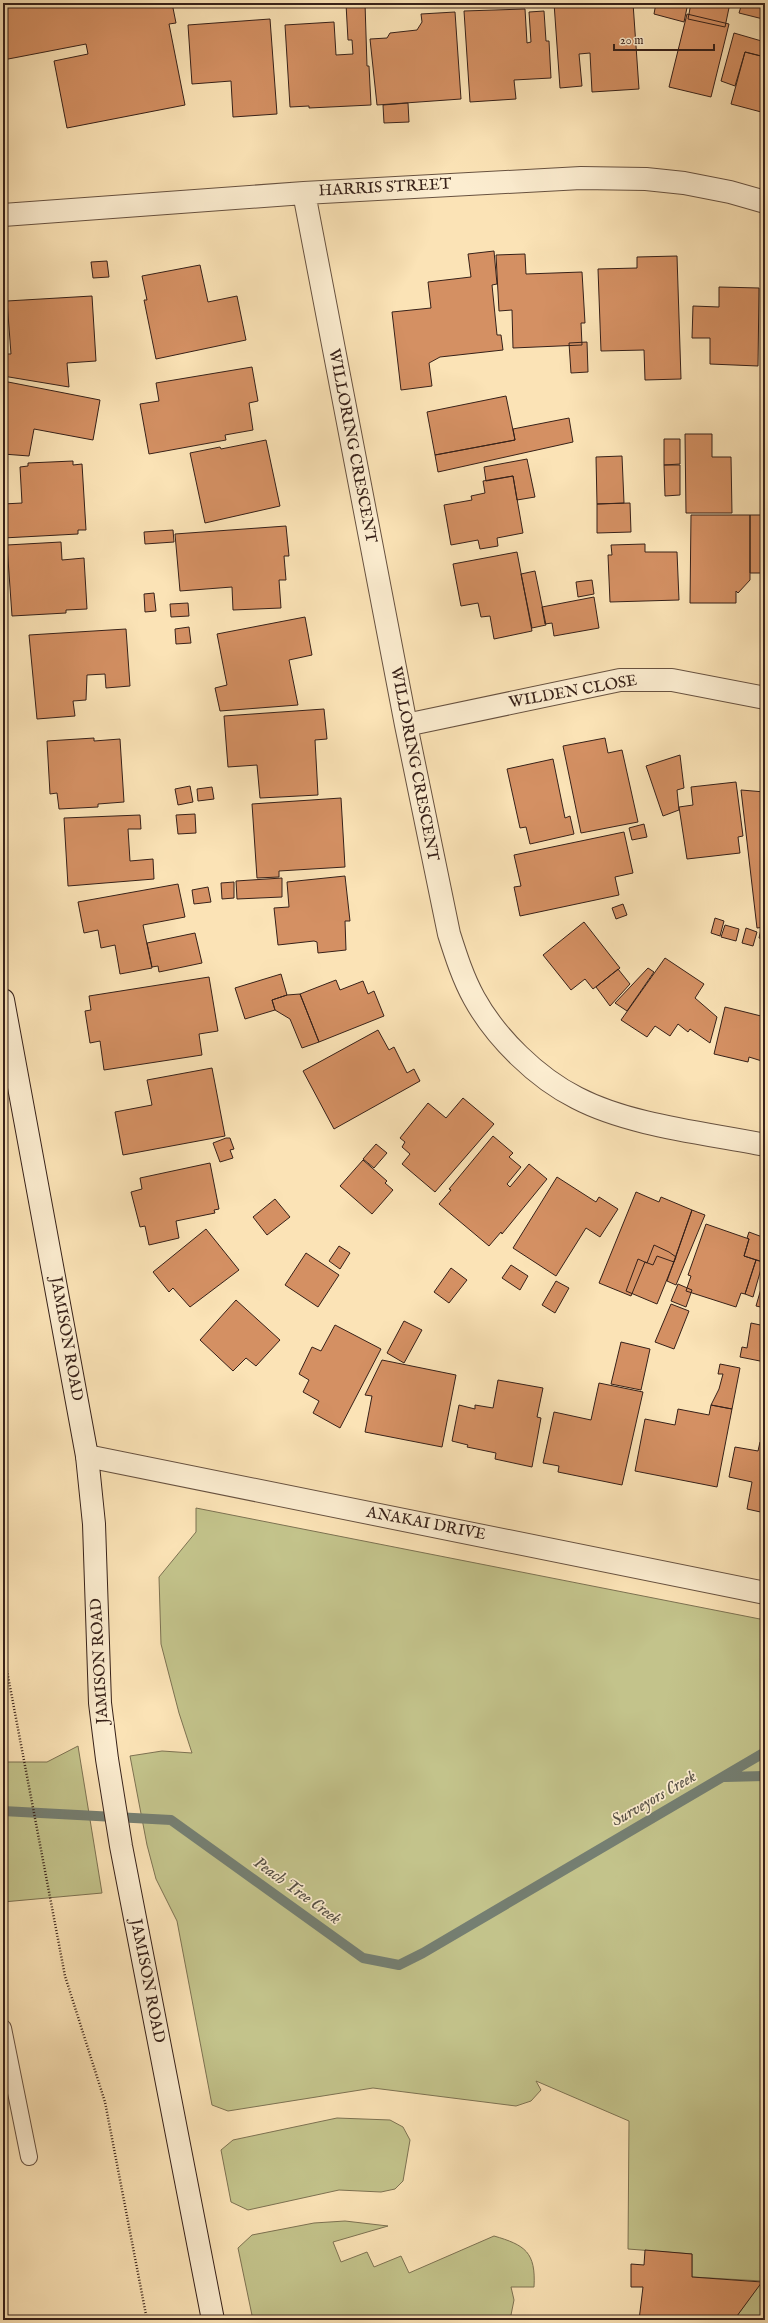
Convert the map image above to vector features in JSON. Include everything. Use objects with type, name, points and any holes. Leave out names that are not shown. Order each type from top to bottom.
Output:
[{"type":"street","name":"HARRIS STREET","points":[[3,215],[304,193],[581,178],[646,179],[684,183],[730,192],[765,202]]},
{"type":"street","name":"WILLORING CRESCENT","points":[[304,193],[406,725],[449,934],[458,963],[474,999],[494,1027],[518,1054],[549,1081],[578,1098],[640,1120],[765,1145]]},
{"type":"street","name":"WILDEN CLOSE","points":[[406,725],[620,680],[672,680],[765,698]]},
{"type":"street","name":"JAMISON ROAD","points":[[3,1000],[87,1456],[94,1524],[100,1703],[107,1759],[121,1846],[213,2320]]},
{"type":"street","name":"ANAKAI DRIVE","points":[[87,1456],[765,1593]]},
{"type":"lane","points":[[3,2028],[29,2157]]},
{"type":"path","points":[[3,1650],[22,1755],[66,1976],[105,2102],[147,2320]]},
{"type":"green space","points":[[196,1508],[765,1620],[765,2320],[734,2320],[762,2281],[692,2277],[692,2254],[628,2249],[629,2121],[536,2081],[541,2090],[531,2101],[516,2106],[373,2088],[228,2111],[212,2105],[177,1921],[156,1879],[147,1845],[130,1756],[162,1751],[192,1753],[179,1713],[161,1644],[159,1577],[196,1532]]},
{"type":"green space","points":[[78,1746],[102,1893],[3,1902],[3,1762],[47,1762]]},
{"type":"green space","points":[[337,2118],[390,2120],[403,2127],[410,2140],[403,2181],[395,2189],[381,2192],[339,2190],[248,2210],[231,2202],[221,2150],[233,2140]]},
{"type":"green space","points":[[345,2221],[388,2226],[333,2242],[341,2262],[367,2252],[374,2267],[401,2256],[409,2273],[494,2236],[514,2243],[526,2252],[533,2266],[534,2287],[511,2287],[514,2300],[510,2320],[253,2320],[238,2248],[252,2235],[314,2223]]},
{"type":"building","points":[[3,3],[172,3],[176,23],[169,24],[185,105],[67,128],[54,61],[88,54],[86,44],[3,60]]},
{"type":"building","points":[[192,3],[223,3],[192,5]]},
{"type":"building","points":[[365,3],[367,66],[369,66],[371,105],[309,108],[309,106],[290,107],[285,25],[334,22],[336,55],[353,54],[352,40],[348,40],[346,4]]},
{"type":"building","points":[[554,3],[589,3],[590,6],[598,6],[597,3],[633,3],[639,89],[592,92],[590,53],[579,54],[582,86],[560,88]]},
{"type":"building","points":[[656,3],[688,3],[684,22],[654,14]]},
{"type":"building","points":[[691,3],[730,3],[725,27],[688,19]]},
{"type":"building","points":[[742,3],[765,3],[763,19],[739,13]]},
{"type":"building","points":[[525,9],[527,43],[531,42],[529,12],[544,11],[546,41],[549,41],[551,78],[514,80],[516,99],[470,102],[464,11]]},
{"type":"building","points":[[455,12],[461,99],[377,105],[370,39],[387,38],[390,33],[417,30],[422,22],[421,14]]},
{"type":"building","points":[[687,14],[729,24],[711,97],[669,87]]},
{"type":"building","points":[[270,19],[277,114],[233,117],[231,81],[192,84],[188,25]]},
{"type":"building","points":[[734,33],[765,42],[765,57],[745,52],[735,86],[721,81]]},
{"type":"building","points":[[745,52],[765,57],[765,113],[731,104]]},
{"type":"building","points":[[408,103],[409,122],[384,123],[383,105]]},
{"type":"building","points":[[494,251],[497,284],[492,285],[497,335],[501,335],[503,350],[440,357],[429,363],[432,386],[401,390],[392,312],[431,308],[428,282],[471,277],[468,254]]},
{"type":"building","points":[[525,254],[526,274],[582,272],[585,323],[581,323],[582,345],[513,348],[512,310],[499,311],[496,255]]},
{"type":"building","points":[[677,256],[681,379],[645,380],[644,350],[601,351],[598,269],[637,268],[637,257]]},
{"type":"building","points":[[107,261],[109,277],[93,278],[91,262]]},
{"type":"building","points":[[200,265],[208,302],[237,296],[246,340],[156,359],[144,300],[147,300],[142,276]]},
{"type":"building","points":[[719,287],[759,288],[758,366],[710,364],[710,338],[692,338],[693,306],[719,307]]},
{"type":"building","points":[[92,296],[96,361],[67,363],[69,387],[3,376],[3,354],[11,354],[7,301]]},
{"type":"building","points":[[587,342],[588,372],[571,373],[569,343]]},
{"type":"building","points":[[252,367],[258,401],[249,403],[253,430],[225,435],[226,440],[149,454],[140,404],[159,401],[156,383]]},
{"type":"building","points":[[3,381],[100,400],[93,440],[34,429],[29,456],[3,454]]},
{"type":"building","points":[[506,396],[515,440],[435,455],[427,412]]},
{"type":"building","points":[[569,418],[573,442],[438,472],[435,455],[515,440],[513,429]]},
{"type":"building","points":[[685,434],[712,434],[712,457],[731,457],[732,513],[686,513]]},
{"type":"building","points":[[664,439],[680,439],[680,464],[664,465]]},
{"type":"building","points":[[266,440],[280,506],[205,523],[190,453],[220,447],[221,449]]},
{"type":"building","points":[[622,456],[624,503],[597,504],[596,457]]},
{"type":"building","points":[[527,459],[535,497],[517,500],[513,476],[486,481],[484,467]]},
{"type":"building","points":[[73,461],[73,465],[82,464],[86,530],[78,530],[78,534],[3,538],[3,504],[22,503],[20,467],[28,466],[28,463]]},
{"type":"building","points":[[664,465],[680,465],[680,495],[665,496]]},
{"type":"building","points":[[513,476],[523,533],[497,538],[498,546],[480,549],[478,540],[451,545],[444,505],[472,500],[471,496],[485,493],[483,481]]},
{"type":"building","points":[[765,495],[765,590],[764,590]]},
{"type":"building","points":[[630,503],[631,532],[597,533],[597,504]]},
{"type":"building","points":[[691,515],[750,515],[750,580],[738,593],[736,591],[736,603],[690,603]]},
{"type":"building","points":[[750,515],[763,515],[763,573],[750,573]]},
{"type":"building","points":[[286,526],[289,556],[284,556],[286,580],[279,580],[281,608],[233,610],[232,587],[180,591],[175,534]]},
{"type":"building","points":[[173,530],[174,542],[145,544],[144,532]]},
{"type":"building","points":[[61,542],[62,560],[84,558],[87,609],[66,610],[66,613],[12,616],[7,545]]},
{"type":"building","points":[[645,544],[645,552],[677,552],[679,600],[610,602],[608,555],[612,555],[611,545]]},
{"type":"building","points":[[517,552],[532,631],[494,639],[490,616],[481,617],[478,603],[461,606],[453,564]]},
{"type":"building","points":[[535,571],[546,625],[532,628],[521,574]]},
{"type":"building","points":[[592,580],[594,594],[578,597],[576,582]]},
{"type":"building","points":[[154,593],[156,611],[145,612],[144,594]]},
{"type":"building","points":[[594,597],[599,628],[554,636],[552,623],[545,624],[542,607]]},
{"type":"building","points":[[188,603],[189,616],[171,617],[170,604]]},
{"type":"building","points":[[305,617],[312,655],[289,660],[298,705],[220,711],[215,688],[227,685],[217,634]]},
{"type":"building","points":[[189,627],[191,643],[176,644],[175,629]]},
{"type":"building","points":[[126,629],[130,686],[106,688],[105,674],[87,675],[86,700],[73,701],[75,716],[37,719],[29,635]]},
{"type":"building","points":[[324,709],[327,739],[315,740],[318,795],[260,798],[257,765],[228,767],[224,716]]},
{"type":"building","points":[[94,738],[94,741],[120,739],[124,802],[98,804],[98,807],[59,809],[57,793],[50,794],[47,741]]},
{"type":"building","points":[[605,738],[608,753],[622,750],[638,822],[581,833],[563,746]]},
{"type":"building","points":[[680,755],[684,788],[677,790],[679,810],[663,816],[646,766]]},
{"type":"building","points":[[553,759],[565,818],[570,816],[574,834],[530,844],[526,827],[520,828],[507,769]]},
{"type":"building","points":[[736,782],[743,836],[738,837],[740,853],[687,859],[679,807],[693,805],[691,787]]},
{"type":"building","points":[[190,786],[193,802],[178,805],[175,789]]},
{"type":"building","points":[[212,787],[214,799],[198,801],[197,789]]},
{"type":"building","points":[[741,790],[765,792],[765,927],[757,928]]},
{"type":"building","points":[[341,798],[345,867],[279,871],[279,877],[257,878],[252,804]]},
{"type":"building","points":[[195,814],[196,833],[178,834],[176,815]]},
{"type":"building","points":[[140,815],[141,829],[128,829],[130,861],[153,859],[154,879],[68,886],[64,818]]},
{"type":"building","points":[[644,824],[647,837],[632,840],[629,828]]},
{"type":"building","points":[[624,832],[633,873],[615,877],[619,895],[520,916],[514,887],[521,886],[514,855]]},
{"type":"building","points":[[345,876],[350,921],[345,921],[346,950],[318,953],[317,942],[314,941],[278,945],[274,908],[289,907],[287,882]]},
{"type":"building","points":[[282,878],[282,897],[237,899],[236,881]]},
{"type":"building","points":[[234,882],[234,898],[222,899],[221,883]]},
{"type":"building","points":[[178,884],[185,917],[143,925],[152,968],[120,974],[115,945],[101,948],[98,930],[84,933],[78,902]]},
{"type":"building","points":[[208,887],[211,902],[194,904],[192,890]]},
{"type":"building","points":[[623,904],[627,915],[616,919],[612,908]]},
{"type":"building","points":[[715,918],[724,921],[720,936],[711,933]]},
{"type":"building","points":[[584,922],[620,968],[593,989],[585,979],[571,990],[543,955]]},
{"type":"building","points":[[725,925],[739,929],[736,941],[721,937]]},
{"type":"building","points":[[746,928],[757,932],[753,946],[742,943]]},
{"type":"building","points":[[761,929],[765,930],[765,940],[759,938]]},
{"type":"building","points":[[195,933],[202,963],[159,972],[158,966],[152,967],[147,943]]},
{"type":"building","points":[[665,958],[704,984],[695,998],[717,1017],[710,1043],[690,1029],[688,1032],[678,1024],[670,1036],[655,1026],[647,1037],[621,1020]]},
{"type":"building","points":[[648,968],[654,972],[627,1011],[615,1003]]},
{"type":"building","points":[[618,969],[630,984],[610,1006],[596,987]]},
{"type":"building","points":[[281,974],[287,995],[272,1000],[275,1010],[245,1019],[235,988]]},
{"type":"building","points":[[209,977],[218,1031],[199,1034],[202,1055],[104,1070],[100,1041],[90,1043],[85,1011],[91,1010],[89,996]]},
{"type":"building","points":[[336,980],[340,990],[363,981],[368,994],[374,991],[384,1016],[319,1042],[300,994]]},
{"type":"building","points":[[300,994],[319,1042],[302,1048],[290,1019],[275,1010],[272,1000],[287,995]]},
{"type":"building","points":[[725,1007],[765,1017],[765,1062],[749,1057],[748,1062],[714,1054]]},
{"type":"building","points":[[378,1030],[389,1050],[394,1047],[407,1073],[414,1069],[420,1081],[334,1129],[303,1071]]},
{"type":"building","points":[[212,1068],[225,1136],[123,1155],[115,1112],[152,1105],[147,1080]]},
{"type":"building","points":[[463,1098],[494,1124],[435,1192],[402,1164],[410,1154],[402,1147],[405,1142],[400,1138],[428,1103],[446,1118]]},
{"type":"building","points":[[493,1136],[513,1153],[509,1157],[521,1167],[507,1184],[510,1187],[529,1164],[547,1179],[502,1234],[501,1232],[489,1246],[439,1204],[451,1190],[449,1189]]},
{"type":"building","points":[[230,1138],[234,1149],[230,1150],[233,1158],[220,1162],[213,1143]]},
{"type":"building","points":[[376,1144],[387,1153],[374,1168],[363,1159]]},
{"type":"building","points":[[363,1160],[387,1181],[385,1183],[393,1190],[372,1214],[340,1186]]},
{"type":"building","points":[[210,1163],[219,1209],[214,1210],[215,1213],[176,1221],[179,1238],[149,1245],[145,1226],[140,1227],[131,1192],[142,1189],[140,1178]]},
{"type":"building","points":[[557,1177],[596,1202],[599,1197],[618,1209],[600,1237],[586,1228],[556,1276],[513,1248]]},
{"type":"building","points":[[636,1192],[659,1202],[661,1197],[692,1210],[674,1262],[657,1256],[653,1265],[645,1262],[631,1296],[599,1283]]},
{"type":"building","points":[[275,1199],[290,1217],[267,1235],[253,1217]]},
{"type":"building","points":[[692,1210],[705,1215],[676,1285],[667,1281]]},
{"type":"building","points":[[706,1224],[749,1239],[744,1256],[756,1260],[745,1294],[741,1293],[736,1307],[686,1291],[691,1276],[688,1275]]},
{"type":"building","points":[[206,1229],[239,1270],[190,1307],[173,1288],[169,1292],[153,1272]]},
{"type":"building","points":[[749,1232],[765,1238],[763,1262],[744,1256],[749,1239],[747,1238]]},
{"type":"building","points":[[654,1245],[676,1257],[657,1304],[626,1291],[638,1259],[647,1263]]},
{"type":"building","points":[[339,1246],[350,1253],[340,1269],[329,1261]]},
{"type":"building","points":[[306,1253],[339,1275],[318,1307],[285,1285]]},
{"type":"building","points":[[756,1260],[763,1262],[753,1297],[745,1294]]},
{"type":"building","points":[[511,1265],[528,1276],[520,1290],[502,1278]]},
{"type":"building","points":[[451,1268],[467,1280],[449,1303],[434,1292]]},
{"type":"building","points":[[765,1275],[765,1308],[756,1306]]},
{"type":"building","points":[[556,1281],[569,1288],[555,1313],[542,1305]]},
{"type":"building","points":[[678,1284],[692,1290],[686,1307],[671,1301]]},
{"type":"building","points":[[236,1300],[280,1340],[256,1366],[246,1358],[233,1371],[200,1340]]},
{"type":"building","points":[[671,1304],[689,1311],[674,1349],[655,1342]]},
{"type":"building","points":[[404,1321],[422,1330],[404,1363],[387,1353]]},
{"type":"building","points":[[751,1323],[765,1326],[765,1362],[740,1357],[742,1347],[747,1348]]},
{"type":"building","points":[[335,1325],[381,1349],[340,1428],[313,1413],[319,1401],[303,1392],[309,1380],[299,1374],[312,1347],[321,1351]]},
{"type":"building","points":[[621,1342],[650,1349],[641,1390],[611,1384]]},
{"type":"building","points":[[382,1360],[456,1375],[442,1447],[365,1432],[372,1396],[365,1395]]},
{"type":"building","points":[[720,1364],[740,1368],[732,1409],[711,1405],[719,1389],[723,1374],[718,1374]]},
{"type":"building","points":[[498,1380],[543,1388],[537,1417],[541,1418],[532,1467],[495,1459],[496,1453],[467,1447],[468,1445],[452,1441],[459,1405],[475,1409],[475,1405],[493,1408]]},
{"type":"building","points":[[599,1383],[643,1392],[622,1485],[558,1472],[559,1466],[543,1463],[554,1412],[591,1420]]},
{"type":"building","points":[[711,1405],[732,1409],[717,1487],[635,1471],[645,1419],[675,1425],[678,1409],[709,1415]]},
{"type":"building","points":[[760,1442],[765,1443],[765,1513],[747,1509],[752,1482],[729,1477],[735,1447],[758,1451]]},
{"type":"building","points":[[645,2250],[692,2254],[692,2277],[762,2282],[734,2320],[639,2320],[643,2287],[631,2287],[631,2264],[644,2265]]},
{"type":"waterway","name":"Peach Tree Creek","points":[[3,1811],[171,1820],[363,1958],[399,1965],[423,1953],[765,1752]]},
{"type":"waterway","name":"Peach Tree Creek","points":[[725,1777],[765,1776]]},
{"type":"water label","name":"Surveyors Creek","points":[[654,1799]]}]
